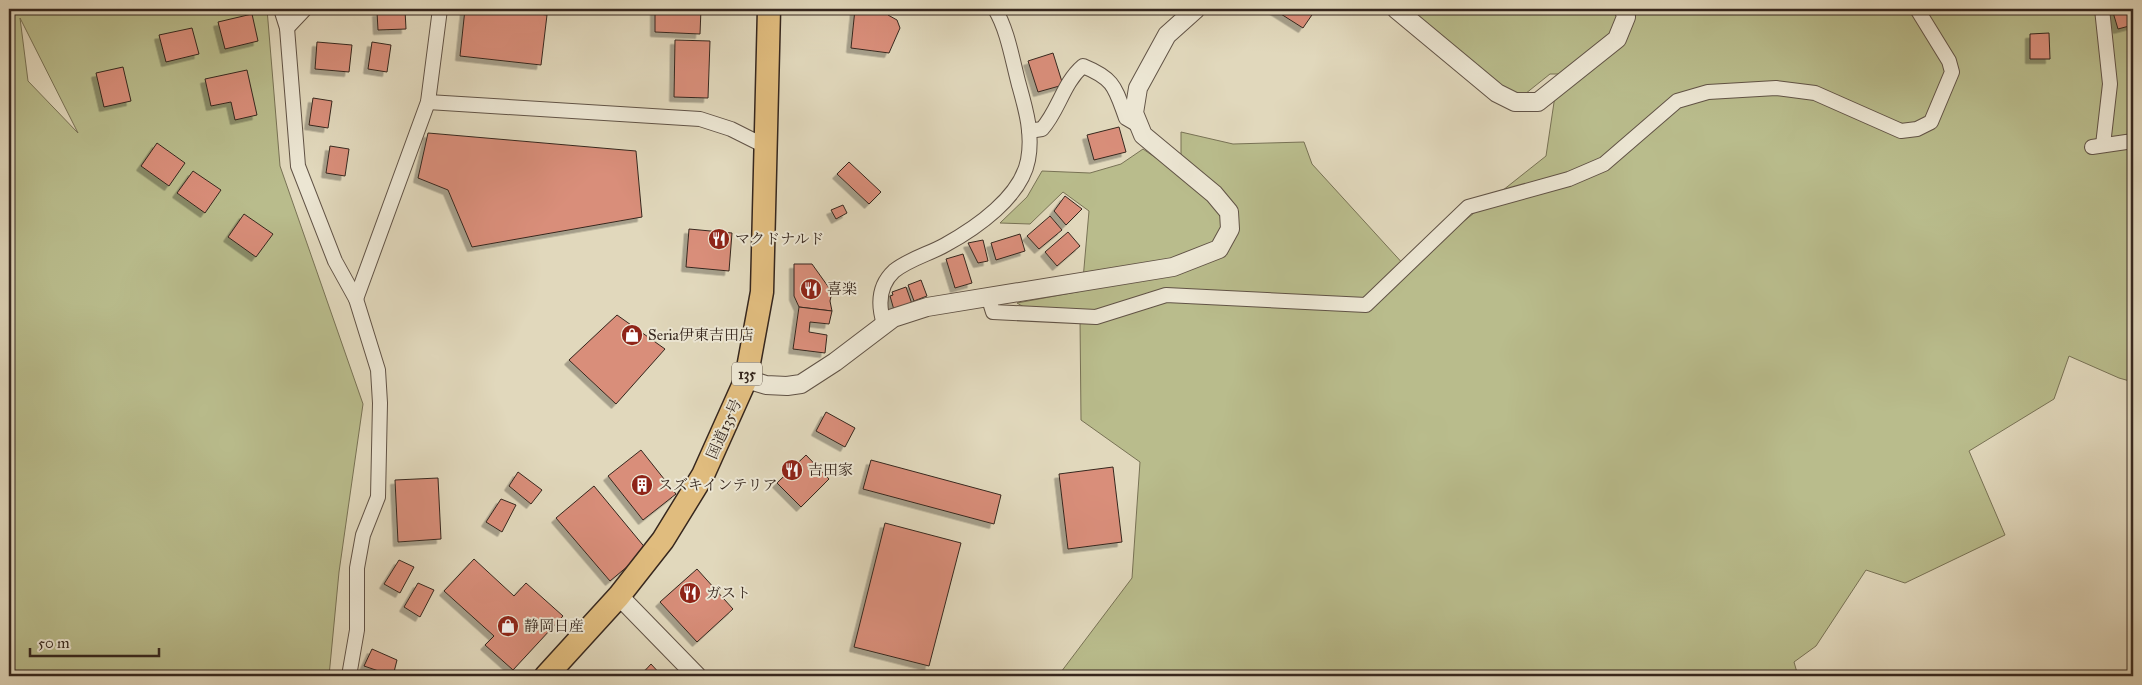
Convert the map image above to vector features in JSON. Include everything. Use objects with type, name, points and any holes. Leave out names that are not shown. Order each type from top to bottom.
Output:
[{"type":"highway","name":"国道135号","points":[[546,676],[619,596],[663,540],[704,475],[746,380],[762,292],[769,9]]},
{"type":"street","points":[[281,9],[287,28],[298,166],[335,261],[356,298],[378,370],[380,403],[378,497],[363,535],[356,568],[356,630],[349,676]]},
{"type":"street","points":[[287,28],[305,9]]},
{"type":"street","points":[[356,298],[428,102],[440,9]]},
{"type":"street","points":[[884,324],[879,308],[880,295],[886,281],[894,272],[946,245],[982,221],[1007,199],[1028,161],[1030,130],[1003,22],[995,9]]},
{"type":"street","points":[[746,380],[766,385],[787,386],[801,384],[835,362],[893,318],[927,307],[1173,267],[1219,249],[1230,229],[1230,212],[1214,194],[1143,135],[1134,113],[1138,88],[1168,35],[1196,9]]},
{"type":"street","points":[[1396,9],[1497,93],[1515,102],[1538,102],[1617,39],[1626,17],[1624,9]]},
{"type":"street","points":[[988,296],[993,312],[1096,317],[1166,295],[1366,305],[1468,207],[1569,179],[1604,164],[1677,101],[1708,92],[1776,88],[1815,93],[1901,131],[1917,129],[1932,122],[1952,72],[1949,61],[1918,9]]},
{"type":"street","points":[[2102,9],[2110,84],[2097,146],[2133,141]]},
{"type":"street","points":[[1030,130],[1042,129],[1052,118],[1073,75],[1083,66],[1110,80],[1116,90],[1126,118],[1138,124]]},
{"type":"street","points":[[428,102],[700,119],[732,129],[765,146]]},
{"type":"street","points":[[619,596],[697,676]]},
{"type":"green space","points":[[9,9],[267,9],[280,166],[363,404],[339,572],[329,676],[9,676]],"holes":[[[20,18],[78,133],[28,81]]]},
{"type":"green space","points":[[1393,9],[2133,9],[2133,382],[2119,378],[2069,356],[2054,399],[1969,451],[2005,535],[1905,583],[1866,570],[1816,646],[1794,662],[1798,676],[1058,676],[1132,578],[1140,462],[1081,420],[1080,318],[1034,313],[1017,303],[1082,291],[1089,211],[1063,192],[1030,224],[1000,223],[1027,197],[1042,171],[1090,173],[1121,164],[1143,149],[1172,169],[1181,156],[1181,132],[1233,144],[1304,142],[1312,164],[1406,267],[1546,156],[1556,89],[1575,74],[1550,74],[1515,102]]},
{"type":"building","points":[[465,9],[497,9],[547,15],[541,65],[460,56]]},
{"type":"building","points":[[655,9],[701,9],[700,34],[655,32]]},
{"type":"building","points":[[855,9],[889,9],[888,15],[897,20],[900,28],[889,53],[851,48]]},
{"type":"building","points":[[1273,9],[1316,9],[1303,28]]},
{"type":"building","points":[[2112,9],[2133,9],[2133,25],[2118,29]]},
{"type":"building","points":[[405,10],[406,29],[378,30],[377,12]]},
{"type":"building","points":[[252,14],[258,41],[225,49],[218,22]]},
{"type":"building","points":[[192,28],[199,54],[166,62],[159,35]]},
{"type":"building","points":[[2049,33],[2050,59],[2030,59],[2030,34]]},
{"type":"building","points":[[675,40],[710,41],[708,98],[674,97]]},
{"type":"building","points":[[317,42],[352,45],[349,72],[315,69]]},
{"type":"building","points":[[372,42],[391,45],[387,72],[368,69]]},
{"type":"building","points":[[1053,53],[1063,85],[1038,92],[1028,61]]},
{"type":"building","points":[[123,67],[131,101],[104,107],[96,73]]},
{"type":"building","points":[[247,70],[257,115],[235,120],[231,102],[211,106],[205,79]]},
{"type":"building","points":[[313,98],[332,101],[328,128],[309,125]]},
{"type":"building","points":[[1119,127],[1126,152],[1094,160],[1087,135]]},
{"type":"building","points":[[428,133],[636,151],[642,217],[472,247],[448,190],[418,178]]},
{"type":"building","points":[[157,143],[185,163],[169,186],[141,166]]},
{"type":"building","points":[[330,146],[349,149],[345,176],[326,173]]},
{"type":"building","points":[[849,162],[881,192],[869,204],[837,174]]},
{"type":"building","points":[[193,171],[221,190],[205,213],[177,193]]},
{"type":"building","points":[[1065,196],[1082,209],[1066,225],[1054,211]]},
{"type":"building","points":[[843,205],[847,213],[836,219],[831,210]]},
{"type":"building","points":[[244,214],[273,234],[256,257],[228,237]]},
{"type":"building","points":[[1050,216],[1062,230],[1039,249],[1027,236]]},
{"type":"building","points":[[689,229],[732,233],[729,271],[686,267]]},
{"type":"building","points":[[1068,232],[1080,246],[1057,266],[1045,252]]},
{"type":"building","points":[[1020,234],[1025,251],[996,260],[991,243]]},
{"type":"building","points":[[983,240],[988,261],[978,263],[968,243]]},
{"type":"building","points":[[963,254],[972,283],[955,288],[946,259]]},
{"type":"building","points":[[794,264],[812,264],[832,292],[830,301],[832,311],[799,307],[794,296]]},
{"type":"building","points":[[921,280],[927,296],[914,301],[908,285]]},
{"type":"building","points":[[906,287],[912,304],[894,310],[890,296],[893,295],[892,292]]},
{"type":"building","points":[[799,307],[832,311],[829,324],[810,322],[809,332],[827,335],[825,353],[793,349]]},
{"type":"building","points":[[617,315],[665,349],[616,404],[569,360]]},
{"type":"building","points":[[826,412],[855,428],[845,447],[816,431]]},
{"type":"building","name":"スズキインテリア","points":[[641,450],[676,494],[643,520],[608,476]]},
{"type":"building","points":[[806,455],[829,479],[801,507],[777,483]]},
{"type":"building","points":[[871,460],[1001,495],[994,524],[863,489]]},
{"type":"building","points":[[1113,467],[1122,542],[1068,549],[1059,474]]},
{"type":"building","points":[[518,472],[542,490],[531,504],[509,486]]},
{"type":"building","points":[[438,478],[441,539],[398,542],[395,480]]},
{"type":"building","points":[[594,486],[647,550],[610,581],[556,518]]},
{"type":"building","points":[[501,499],[516,505],[502,532],[486,522]]},
{"type":"building","points":[[885,523],[961,543],[929,666],[854,647]]},
{"type":"building","points":[[474,559],[514,596],[526,583],[563,616],[513,670],[485,645],[494,636],[444,591]]},
{"type":"building","points":[[399,560],[414,567],[400,593],[384,584]]},
{"type":"building","points":[[697,569],[733,609],[697,642],[660,602]]},
{"type":"building","points":[[418,583],[434,590],[420,617],[404,607]]},
{"type":"building","points":[[372,649],[397,660],[393,676],[364,666]]},
{"type":"building","points":[[651,664],[662,676],[640,676]]},
{"type":"place","name":"マクドナルド","points":[[719,239]]},
{"type":"place","name":"喜楽","points":[[811,289]]},
{"type":"place","name":"Seria伊東吉田店","points":[[632,335]]},
{"type":"place","name":"吉田家","points":[[792,470]]},
{"type":"place","name":"スズキインテリア","points":[[642,485]]},
{"type":"place","name":"ガスト","points":[[690,593]]},
{"type":"place","name":"静岡日産","points":[[508,626]]}]
